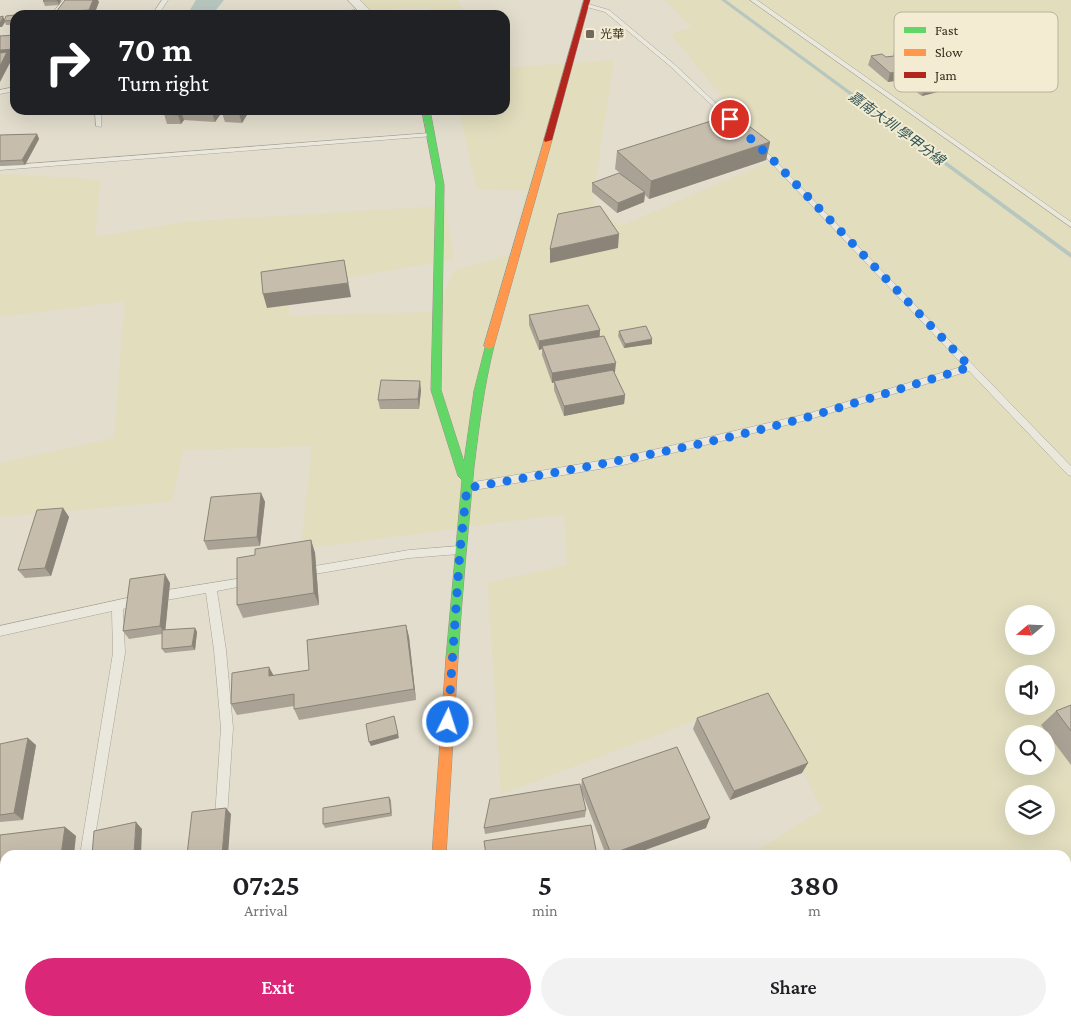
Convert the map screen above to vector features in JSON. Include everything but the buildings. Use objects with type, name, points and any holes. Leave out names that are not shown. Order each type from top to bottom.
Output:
[{"type":"main road","points":[[439,850],[460,550],[473,428],[481,375],[586,2]]},
{"type":"main road","points":[[427,115],[440,185],[436,390],[467,488]]},
{"type":"lane","points":[[58,10],[66,0]]},
{"type":"lane","points":[[753,0],[1071,225]]},
{"type":"lane","points":[[586,2],[607,11],[672,65],[744,133]]},
{"type":"lane","points":[[98,115],[99,126]]},
{"type":"lane","points":[[0,168],[431,135]]},
{"type":"lane","points":[[752,140],[1071,472]]},
{"type":"lane","points":[[467,488],[623,461],[807,417],[970,367]]},
{"type":"lane","points":[[296,573],[409,554],[460,550]]},
{"type":"lane","points":[[0,631],[117,605],[258,580]]},
{"type":"lane","points":[[211,588],[220,650],[227,728],[221,817]]},
{"type":"lane","points":[[87,850],[119,653],[117,605]]},
{"type":"shaded area","points":[[196,0],[224,0],[216,10],[190,10]]},
{"type":"shaded area","points":[[356,0],[457,0],[463,10],[429,10],[428,8],[363,10]]},
{"type":"shaded area","points":[[664,0],[1071,0],[1071,850],[758,850],[822,810],[765,694],[501,794],[488,583],[567,565],[564,514],[301,549],[312,446],[183,450],[172,501],[0,517],[0,463],[114,438],[125,301],[0,317],[0,174],[100,180],[95,237],[184,222],[445,206],[454,259],[288,288],[289,316],[434,312],[454,271],[512,254],[526,190],[477,189],[460,115],[510,115],[510,68],[614,60],[592,202],[621,226],[773,160],[671,34],[692,27]]},
{"type":"waterway","name":"嘉南大圳 學甲分線","points":[[723,0],[1071,256]]},
{"type":"traffic: fast","points":[[427,115],[440,185],[436,390],[463,476]]},
{"type":"traffic: fast","points":[[452,658],[461,538],[472,436],[489,346]]},
{"type":"traffic: slow","points":[[489,346],[548,140]]},
{"type":"traffic: slow","points":[[439,850],[452,658]]},
{"type":"traffic: jam","points":[[548,140],[587,0]]},
{"type":"place","name":"光華","points":[[590,34]]},
{"type":"route","points":[[448,722],[460,550],[467,488],[623,461],[807,417],[970,367],[773,160],[730,119]]}]
